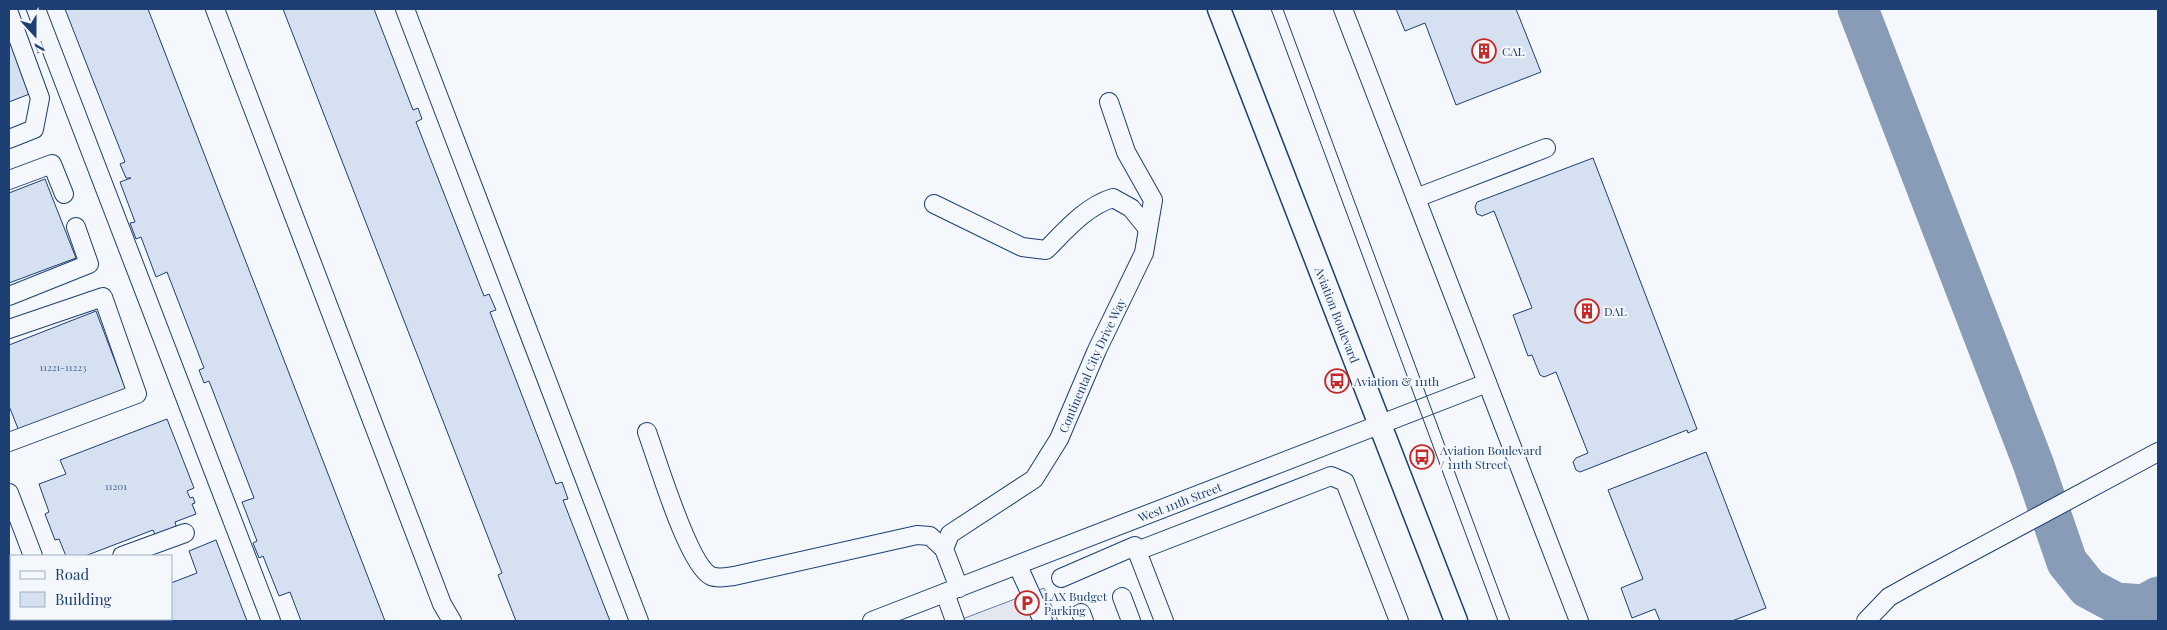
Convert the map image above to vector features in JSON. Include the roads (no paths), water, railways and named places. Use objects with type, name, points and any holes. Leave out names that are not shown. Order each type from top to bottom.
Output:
[{"type":"main road","name":"Aviation Boulevard","points":[[1218,9],[1456,621]]},
{"type":"street","points":[[36,9],[271,621]]},
{"type":"street","points":[[215,9],[439,594],[452,621]]},
{"type":"street","points":[[405,9],[639,621]]},
{"type":"street","points":[[1343,9],[1579,621]]},
{"type":"street","points":[[9,13],[40,98],[34,129],[9,139]]},
{"type":"street","name":"Continental City Drive Way","points":[[944,549],[950,534],[1034,479],[1059,439],[1097,350],[1144,253],[1153,200],[1126,152],[1109,102]]},
{"type":"street","points":[[1416,198],[1546,148]]},
{"type":"street","points":[[9,180],[52,164],[64,194]]},
{"type":"street","points":[[934,204],[1022,247],[1046,250],[1070,226],[1102,201],[1113,198],[1131,208],[1148,229]]},
{"type":"street","points":[[9,296],[89,264],[76,227]]},
{"type":"street","points":[[9,329],[103,297],[137,394],[9,442]]},
{"type":"street","name":"West 111th Street","points":[[872,621],[1488,383]]},
{"type":"street","points":[[647,432],[684,534],[696,559],[711,576],[718,578],[734,576],[917,535],[930,536],[944,549],[952,590],[955,621]]},
{"type":"street","points":[[1866,621],[1889,597],[2158,452]]},
{"type":"street","points":[[1061,578],[1136,548],[1331,476],[1345,482],[1399,621]]},
{"type":"street","points":[[9,493],[33,555]]},
{"type":"street","points":[[1127,523],[1164,621]]},
{"type":"street","points":[[125,555],[185,533]]},
{"type":"street","points":[[1018,566],[1043,621]]},
{"type":"street","points":[[1122,597],[1131,621]]},
{"type":"tram line","points":[[1271,9],[1498,621]]},
{"type":"tram line","points":[[1283,9],[1510,621]]},
{"type":"place","name":"CAL","points":[[1484,51]]},
{"type":"place","name":"DAL","points":[[1587,311]]},
{"type":"place","name":"Aviation & 111th","points":[[1337,381]]},
{"type":"place","name":"Aviation Boulevard / 111th Street","points":[[1422,457]]},
{"type":"place","name":"LAX Budget Parking","points":[[1027,603]]}]
